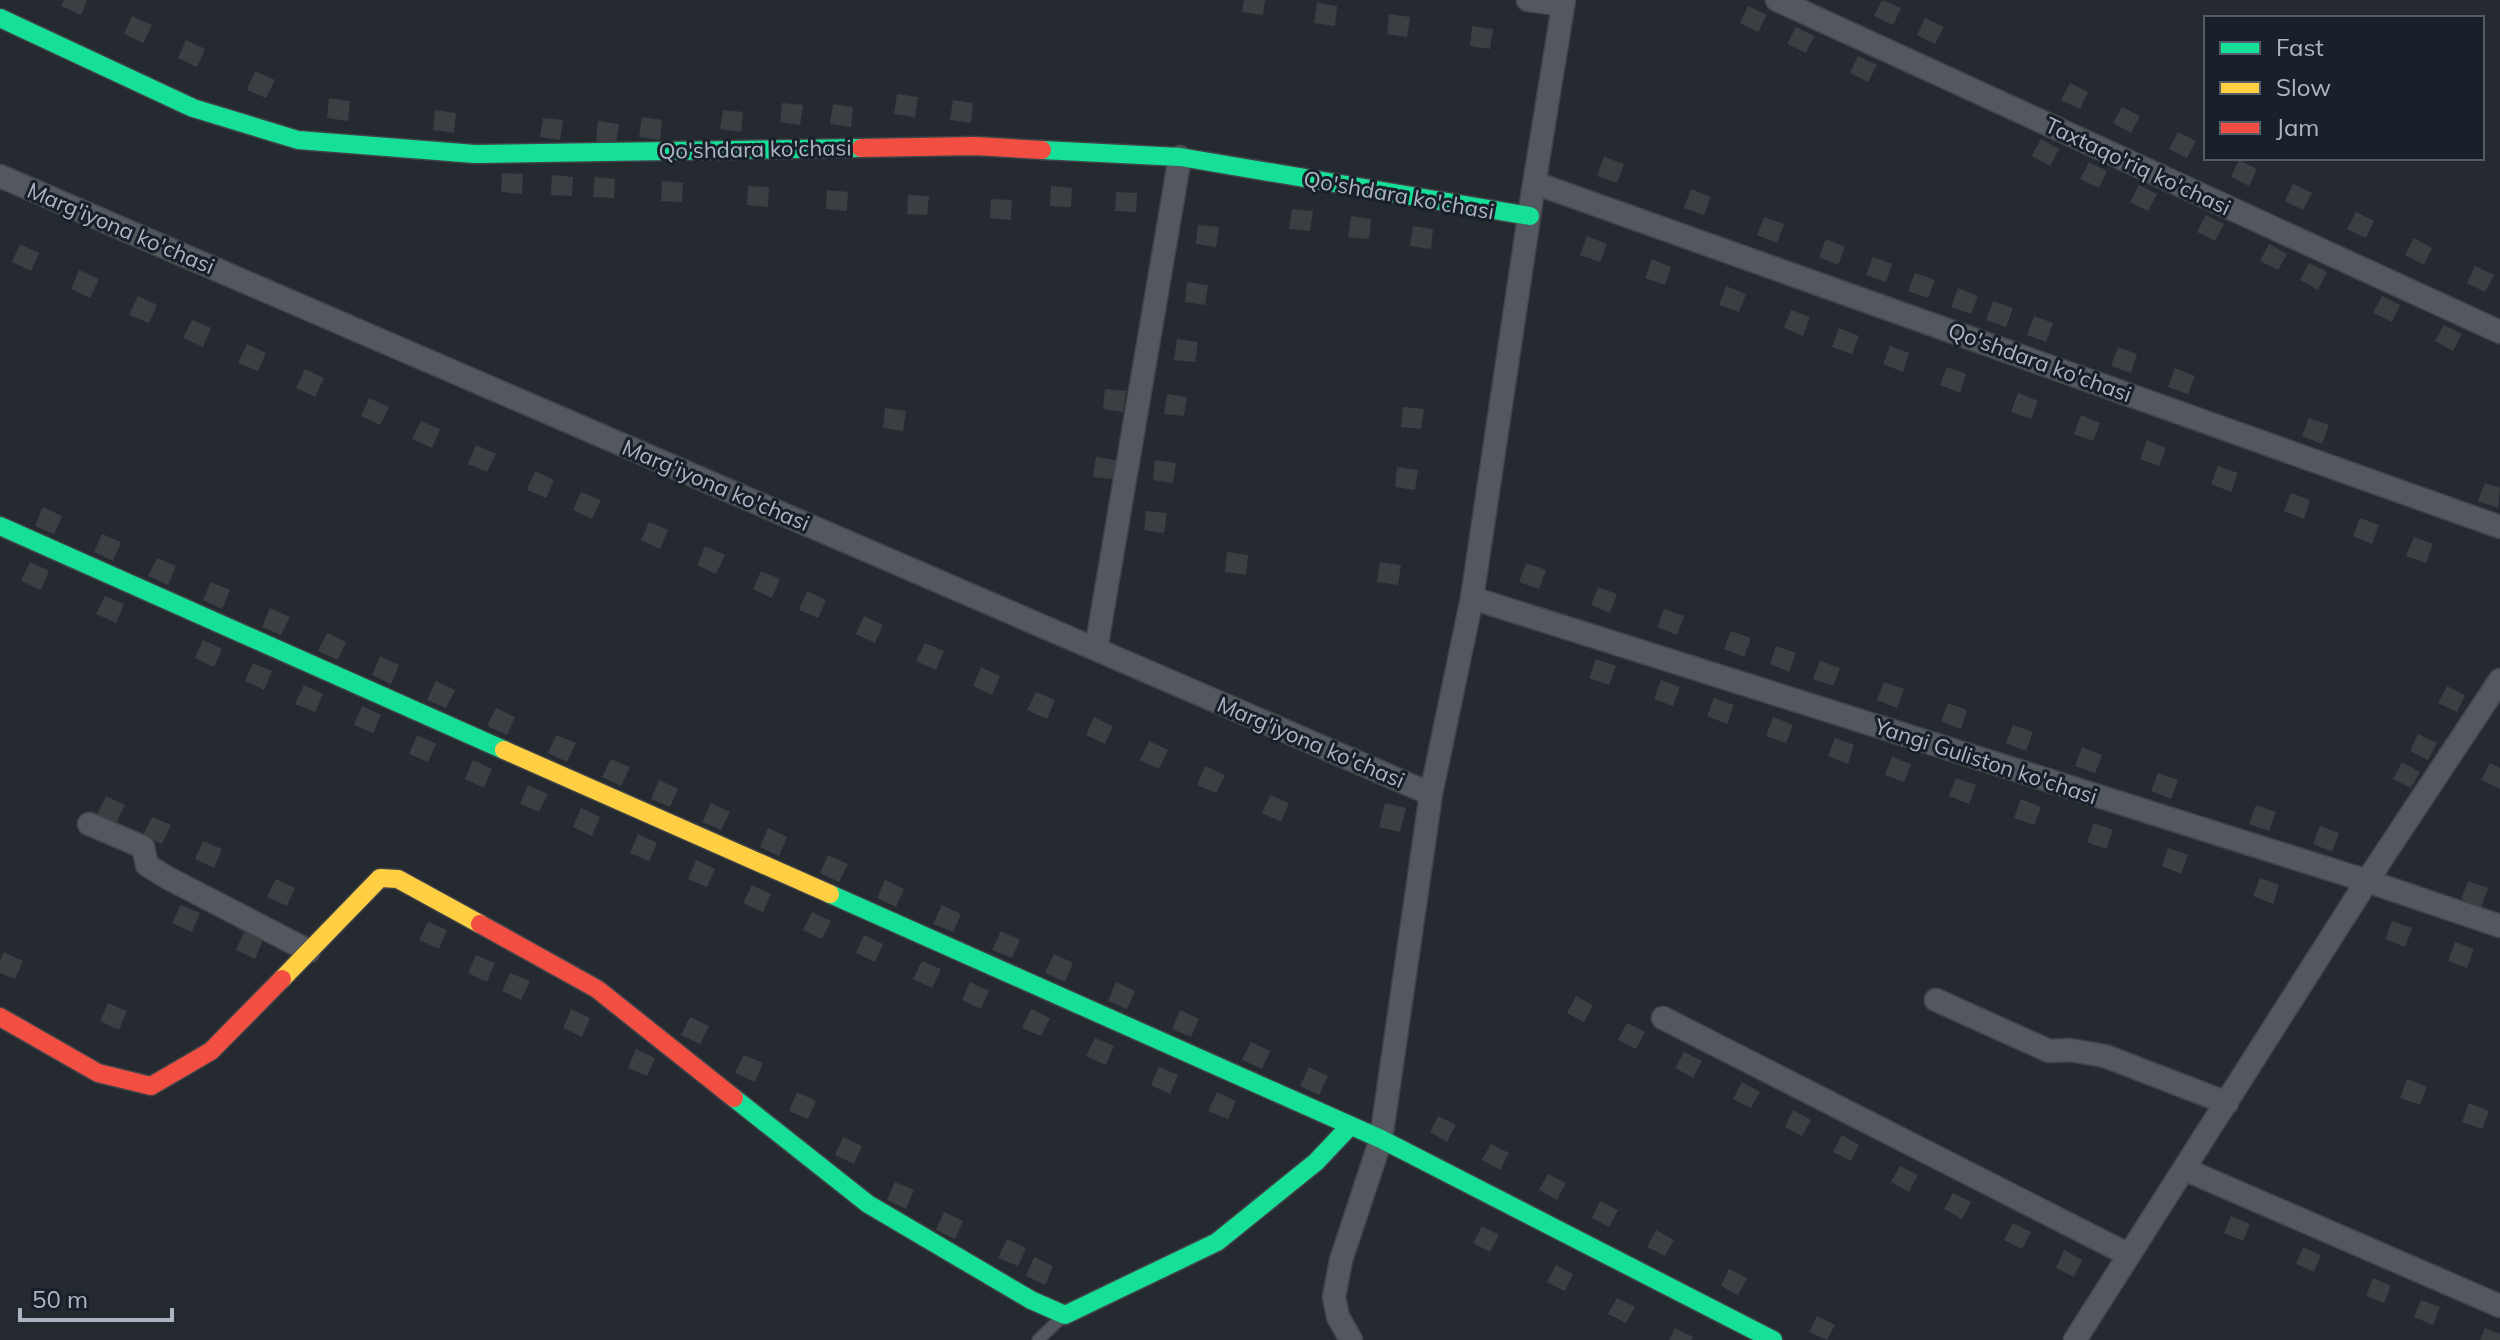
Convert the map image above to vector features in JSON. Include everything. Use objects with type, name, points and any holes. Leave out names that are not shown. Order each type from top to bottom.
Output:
[{"type":"street","points":[[1351,1340],[1338,1317],[1334,1297],[1341,1260],[1381,1139],[1431,794],[1472,598],[1564,2],[1528,0]]},
{"type":"street","name":"Taxtaqo'riq ko'chasi","points":[[1777,0],[2500,332]]},
{"type":"street","name":"Qo'shdara ko'chasi","points":[[0,18],[193,108],[298,140],[475,154],[975,146],[1180,157],[1530,216]]},
{"type":"street","points":[[1096,649],[1180,157]]},
{"type":"street","name":"Marg'iyona ko'chasi","points":[[0,176],[1431,794]]},
{"type":"street","name":"Qo'shdara ko'chasi","points":[[1535,183],[2500,527]]},
{"type":"street","points":[[0,526],[1381,1139],[1773,1340]]},
{"type":"street","name":"Yangi Guliston ko'chasi","points":[[1472,598],[2367,881],[2500,926]]},
{"type":"street","points":[[2075,1340],[2367,881],[2500,680]]},
{"type":"street","points":[[89,824],[143,847],[147,865],[166,877],[309,951]]},
{"type":"street","points":[[0,1017],[98,1073],[151,1086],[211,1051],[380,878],[398,879],[597,989],[868,1204],[1031,1300],[1065,1315],[1217,1242],[1316,1162],[1350,1126]]},
{"type":"street","points":[[1936,1000],[2049,1051],[2070,1050],[2105,1056],[2227,1103]]},
{"type":"street","points":[[1663,1018],[2129,1255]]},
{"type":"street","points":[[2184,1169],[2500,1306]]},
{"type":"lane","points":[[1038,1340],[1065,1315]]},
{"type":"building","points":[[64,0],[87,0],[81,15],[61,6]]},
{"type":"building","points":[[1244,0],[1265,0],[1263,15],[1242,12]]},
{"type":"building","points":[[1882,0],[1901,8],[1893,25],[1874,16]]},
{"type":"building","points":[[1317,3],[1337,6],[1335,26],[1314,23]]},
{"type":"building","points":[[1748,6],[1767,15],[1758,32],[1740,23]]},
{"type":"building","points":[[1389,14],[1410,17],[1407,37],[1387,34]]},
{"type":"building","points":[[132,16],[152,25],[143,43],[124,34]]},
{"type":"building","points":[[1925,18],[1944,27],[1935,44],[1917,35]]},
{"type":"building","points":[[1472,26],[1493,29],[1490,49],[1470,46]]},
{"type":"building","points":[[1796,27],[1814,36],[1806,53],[1787,44]]},
{"type":"building","points":[[186,40],[205,49],[197,67],[178,58]]},
{"type":"building","points":[[1858,56],[1877,65],[1868,82],[1850,73]]},
{"type":"building","points":[[255,71],[275,80],[266,98],[247,90]]},
{"type":"building","points":[[2070,83],[2088,92],[2080,109],[2061,100]]},
{"type":"building","points":[[897,94],[918,97],[915,117],[894,114]]},
{"type":"building","points":[[329,98],[350,101],[348,121],[327,118]]},
{"type":"building","points":[[953,100],[973,103],[971,123],[950,120]]},
{"type":"building","points":[[782,103],[803,105],[800,125],[780,122]]},
{"type":"building","points":[[833,104],[853,107],[851,127],[830,124]]},
{"type":"building","points":[[2122,107],[2140,116],[2131,133],[2113,123]]},
{"type":"building","points":[[435,110],[456,113],[454,133],[433,130]]},
{"type":"building","points":[[723,110],[743,112],[741,132],[720,129]]},
{"type":"building","points":[[642,117],[662,120],[660,140],[639,137]]},
{"type":"building","points":[[543,118],[563,120],[560,140],[540,137]]},
{"type":"building","points":[[598,121],[619,124],[616,144],[596,141]]},
{"type":"building","points":[[2178,132],[2196,141],[2187,158],[2169,149]]},
{"type":"building","points":[[2041,139],[2059,149],[2050,166],[2032,156]]},
{"type":"building","points":[[1604,157],[1624,164],[1617,183],[1597,176]]},
{"type":"building","points":[[2239,160],[2257,169],[2249,186],[2231,177]]},
{"type":"building","points":[[2089,162],[2107,171],[2099,188],[2080,179]]},
{"type":"building","points":[[502,173],[523,174],[522,194],[501,192]]},
{"type":"building","points":[[552,175],[573,177],[572,196],[551,195]]},
{"type":"building","points":[[595,177],[615,179],[614,198],[593,197]]},
{"type":"building","points":[[662,181],[683,183],[682,202],[661,201]]},
{"type":"building","points":[[2293,184],[2312,193],[2303,210],[2285,201]]},
{"type":"building","points":[[2139,185],[2157,194],[2148,211],[2130,202]]},
{"type":"building","points":[[748,186],[769,187],[768,207],[747,205]]},
{"type":"building","points":[[1051,186],[1072,188],[1071,207],[1050,206]]},
{"type":"building","points":[[1691,189],[1711,197],[1704,215],[1684,208]]},
{"type":"building","points":[[827,190],[848,192],[847,211],[826,209]]},
{"type":"building","points":[[1116,192],[1137,193],[1136,212],[1115,211]]},
{"type":"building","points":[[908,195],[929,196],[927,215],[907,214]]},
{"type":"building","points":[[991,199],[1012,200],[1011,220],[990,218]]},
{"type":"building","points":[[1292,209],[1313,211],[1310,231],[1289,229]]},
{"type":"building","points":[[2356,212],[2374,221],[2366,238],[2347,229]]},
{"type":"building","points":[[2206,215],[2224,224],[2215,241],[2197,232]]},
{"type":"building","points":[[1351,216],[1371,219],[1369,239],[1348,237]]},
{"type":"building","points":[[1764,217],[1784,224],[1777,243],[1757,235]]},
{"type":"building","points":[[1198,225],[1219,227],[1216,247],[1196,244]]},
{"type":"building","points":[[1413,226],[1433,229],[1431,249],[1410,246]]},
{"type":"building","points":[[1587,236],[1607,244],[1600,262],[1580,255]]},
{"type":"building","points":[[2414,238],[2432,248],[2424,265],[2405,255]]},
{"type":"building","points":[[1826,239],[1845,247],[1838,265],[1819,257]]},
{"type":"building","points":[[20,244],[39,253],[31,271],[12,262]]},
{"type":"building","points":[[2269,244],[2287,254],[2278,270],[2260,261]]},
{"type":"building","points":[[1873,257],[1892,264],[1886,282],[1866,275]]},
{"type":"building","points":[[1652,259],[1671,267],[1665,285],[1645,278]]},
{"type":"building","points":[[2309,263],[2327,272],[2318,290],[2300,280]]},
{"type":"building","points":[[2475,266],[2494,275],[2485,292],[2467,283]]},
{"type":"building","points":[[79,270],[99,279],[90,298],[71,289]]},
{"type":"building","points":[[1915,273],[1935,280],[1928,298],[1908,291]]},
{"type":"building","points":[[1187,282],[1208,285],[1205,305],[1185,302]]},
{"type":"building","points":[[1726,286],[1746,294],[1739,312],[1719,305]]},
{"type":"building","points":[[1958,288],[1978,296],[1971,314],[1951,307]]},
{"type":"building","points":[[138,296],[157,305],[149,323],[129,315]]},
{"type":"building","points":[[2382,296],[2400,305],[2392,322],[2373,313]]},
{"type":"building","points":[[1993,301],[2013,308],[2006,327],[1986,320]]},
{"type":"building","points":[[1791,310],[1810,317],[1803,336],[1784,328]]},
{"type":"building","points":[[2034,316],[2053,323],[2046,342],[2027,335]]},
{"type":"building","points":[[192,320],[211,328],[203,347],[183,338]]},
{"type":"building","points":[[2444,325],[2462,334],[2453,351],[2435,341]]},
{"type":"building","points":[[1839,328],[1859,336],[1852,354],[1832,347]]},
{"type":"building","points":[[1177,339],[1198,342],[1195,362],[1174,360]]},
{"type":"building","points":[[247,344],[266,353],[258,371],[238,363]]},
{"type":"building","points":[[1890,346],[1909,353],[1903,372],[1883,364]]},
{"type":"building","points":[[2118,347],[2137,354],[2131,373],[2111,366]]},
{"type":"building","points":[[1947,367],[1966,374],[1960,393],[1940,385]]},
{"type":"building","points":[[2175,368],[2195,376],[2188,394],[2168,387]]},
{"type":"building","points":[[305,369],[324,378],[315,397],[296,388]]},
{"type":"building","points":[[1105,389],[1126,391],[1123,412],[1103,409]]},
{"type":"building","points":[[2018,393],[2038,401],[2031,419],[2011,412]]},
{"type":"building","points":[[1167,394],[1187,397],[1184,416],[1164,414]]},
{"type":"building","points":[[369,398],[389,407],[380,425],[361,416]]},
{"type":"building","points":[[1403,407],[1424,409],[1421,429],[1401,427]]},
{"type":"building","points":[[885,408],[906,411],[903,431],[883,428]]},
{"type":"building","points":[[2081,415],[2100,423],[2093,441],[2074,434]]},
{"type":"building","points":[[2309,418],[2329,425],[2322,444],[2302,436]]},
{"type":"building","points":[[421,421],[440,429],[432,448],[412,439]]},
{"type":"building","points":[[2147,440],[2166,448],[2159,466],[2140,459]]},
{"type":"building","points":[[476,445],[496,454],[487,472],[468,464]]},
{"type":"building","points":[[1096,457],[1116,460],[1113,479],[1093,477]]},
{"type":"building","points":[[1155,460],[1176,463],[1173,483],[1153,480]]},
{"type":"building","points":[[2218,466],[2238,473],[2231,492],[2211,484]]},
{"type":"building","points":[[1397,467],[1418,470],[1415,490],[1395,487]]},
{"type":"building","points":[[535,471],[554,480],[546,498],[527,490]]},
{"type":"building","points":[[2485,483],[2500,488],[2498,508],[2478,501]]},
{"type":"building","points":[[581,492],[601,500],[592,519],[573,510]]},
{"type":"building","points":[[2291,493],[2310,500],[2304,519],[2284,511]]},
{"type":"building","points":[[43,507],[62,516],[54,534],[35,526]]},
{"type":"building","points":[[1146,511],[1167,513],[1164,533],[1144,530]]},
{"type":"building","points":[[2360,518],[2379,525],[2372,544],[2353,536]]},
{"type":"building","points":[[649,522],[668,530],[660,549],[641,540]]},
{"type":"building","points":[[102,534],[121,542],[113,561],[94,552]]},
{"type":"building","points":[[2414,537],[2433,544],[2426,563],[2406,556]]},
{"type":"building","points":[[705,546],[725,555],[716,574],[697,565]]},
{"type":"building","points":[[1227,552],[1248,555],[1246,575],[1225,572]]},
{"type":"building","points":[[157,558],[176,566],[168,585],[148,576]]},
{"type":"building","points":[[30,562],[49,571],[41,590],[21,581]]},
{"type":"building","points":[[1380,562],[1401,565],[1398,585],[1377,582]]},
{"type":"building","points":[[1526,563],[1546,570],[1539,589],[1519,582]]},
{"type":"building","points":[[761,571],[780,579],[772,598],[753,589]]},
{"type":"building","points":[[211,582],[230,590],[222,609],[203,600]]},
{"type":"building","points":[[1598,587],[1617,594],[1610,613],[1591,605]]},
{"type":"building","points":[[807,591],[826,600],[818,618],[799,610]]},
{"type":"building","points":[[105,596],[124,604],[116,623],[96,614]]},
{"type":"building","points":[[270,608],[290,617],[281,635],[262,627]]},
{"type":"building","points":[[1664,609],[1684,616],[1677,635],[1657,627]]},
{"type":"building","points":[[864,616],[883,625],[875,643],[856,634]]},
{"type":"building","points":[[1731,631],[1751,638],[1744,657],[1724,649]]},
{"type":"building","points":[[327,633],[346,642],[338,660],[318,651]]},
{"type":"building","points":[[203,640],[222,649],[214,667],[195,658]]},
{"type":"building","points":[[925,643],[944,651],[936,670],[916,661]]},
{"type":"building","points":[[1776,646],[1796,653],[1789,672],[1770,664]]},
{"type":"building","points":[[380,656],[399,665],[391,684],[372,675]]},
{"type":"building","points":[[1596,659],[1616,666],[1609,685],[1589,678]]},
{"type":"building","points":[[1820,661],[1840,668],[1833,686],[1813,679]]},
{"type":"building","points":[[253,663],[272,671],[264,690],[245,681]]},
{"type":"building","points":[[981,667],[1000,676],[992,695],[973,686]]},
{"type":"building","points":[[1661,680],[1680,687],[1673,706],[1654,699]]},
{"type":"building","points":[[436,681],[455,690],[446,708],[427,700]]},
{"type":"building","points":[[1884,682],[1904,689],[1897,708],[1877,700]]},
{"type":"building","points":[[304,685],[323,694],[315,712],[295,704]]},
{"type":"building","points":[[2447,686],[2465,695],[2457,712],[2438,703]]},
{"type":"building","points":[[1036,692],[1055,700],[1047,719],[1027,710]]},
{"type":"building","points":[[1714,698],[1734,705],[1727,724],[1707,716]]},
{"type":"building","points":[[1948,703],[1967,710],[1961,729],[1941,721]]},
{"type":"building","points":[[362,706],[381,715],[373,733],[354,725]]},
{"type":"building","points":[[496,708],[515,717],[507,735],[487,726]]},
{"type":"building","points":[[1094,717],[1113,726],[1105,744],[1086,735]]},
{"type":"building","points":[[1773,717],[1793,725],[1786,743],[1766,736]]},
{"type":"building","points":[[2013,725],[2033,732],[2026,751],[2006,743]]},
{"type":"building","points":[[2418,734],[2437,743],[2428,760],[2410,751]]},
{"type":"building","points":[[417,735],[436,744],[428,762],[409,754]]},
{"type":"building","points":[[556,735],[576,743],[567,762],[548,753]]},
{"type":"building","points":[[1835,738],[1854,745],[1848,764],[1828,756]]},
{"type":"building","points":[[1149,741],[1168,750],[1159,769],[1140,760]]},
{"type":"building","points":[[2082,747],[2102,755],[2095,773],[2075,766]]},
{"type":"building","points":[[1892,757],[1911,764],[1904,782],[1885,775]]},
{"type":"building","points":[[611,759],[630,767],[621,786],[602,777]]},
{"type":"building","points":[[473,760],[492,769],[484,788],[465,779]]},
{"type":"building","points":[[2402,762],[2420,772],[2411,788],[2393,779]]},
{"type":"building","points":[[2490,763],[2500,768],[2500,789],[2481,780]]},
{"type":"building","points":[[1205,766],[1225,775],[1216,793],[1197,785]]},
{"type":"building","points":[[2158,773],[2178,780],[2171,799],[2151,791]]},
{"type":"building","points":[[1956,778],[1976,785],[1969,804],[1949,796]]},
{"type":"building","points":[[659,780],[678,789],[670,807],[651,799]]},
{"type":"building","points":[[528,785],[548,794],[539,812],[520,804]]},
{"type":"building","points":[[1270,795],[1289,803],[1281,822],[1262,813]]},
{"type":"building","points":[[106,796],[125,805],[116,823],[97,815]]},
{"type":"building","points":[[2021,799],[2041,807],[2034,825],[2014,818]]},
{"type":"building","points":[[711,803],[730,812],[721,830],[702,822]]},
{"type":"building","points":[[1385,803],[1406,808],[1400,832],[1379,827]]},
{"type":"building","points":[[2256,805],[2276,812],[2269,831],[2249,824]]},
{"type":"building","points":[[581,808],[600,817],[592,836],[573,827]]},
{"type":"building","points":[[152,817],[171,825],[162,844],[143,835]]},
{"type":"building","points":[[2094,823],[2113,830],[2106,849],[2087,842]]},
{"type":"building","points":[[2320,826],[2339,833],[2332,852],[2313,844]]},
{"type":"building","points":[[768,828],[787,837],[779,856],[760,847]]},
{"type":"building","points":[[638,834],[657,843],[649,861],[630,853]]},
{"type":"building","points":[[203,841],[222,849],[214,868],[195,859]]},
{"type":"building","points":[[2168,848],[2188,855],[2181,874],[2162,866]]},
{"type":"building","points":[[828,855],[848,864],[839,882],[820,873]]},
{"type":"building","points":[[696,860],[715,869],[707,887],[688,879]]},
{"type":"building","points":[[2260,878],[2279,885],[2273,904],[2253,896]]},
{"type":"building","points":[[276,879],[295,888],[287,906],[267,897]]},
{"type":"building","points":[[885,880],[904,889],[896,907],[877,898]]},
{"type":"building","points":[[2468,881],[2488,888],[2481,907],[2461,899]]},
{"type":"building","points":[[752,885],[771,894],[763,912],[743,903]]},
{"type":"building","points":[[181,905],[200,913],[192,932],[172,923]]},
{"type":"building","points":[[942,905],[961,914],[953,932],[933,924]]},
{"type":"building","points":[[812,912],[831,921],[822,939],[803,930]]},
{"type":"building","points":[[2392,921],[2412,928],[2405,947],[2385,939]]},
{"type":"building","points":[[428,922],[447,930],[439,949],[419,940]]},
{"type":"building","points":[[1001,931],[1020,940],[1012,958],[992,950]]},
{"type":"building","points":[[244,932],[263,940],[255,959],[236,950]]},
{"type":"building","points":[[864,935],[883,944],[875,962],[856,953]]},
{"type":"building","points":[[2455,942],[2474,949],[2467,968],[2448,961]]},
{"type":"building","points":[[4,952],[23,961],[15,979],[0,973]]},
{"type":"building","points":[[1054,954],[1073,963],[1065,982],[1045,973]]},
{"type":"building","points":[[476,955],[495,963],[487,982],[468,973]]},
{"type":"building","points":[[922,961],[941,969],[932,988],[913,979]]},
{"type":"building","points":[[510,973],[530,981],[521,1000],[502,991]]},
{"type":"building","points":[[970,982],[989,991],[981,1009],[962,1000]]},
{"type":"building","points":[[1116,982],[1135,991],[1127,1009],[1108,1001]]},
{"type":"building","points":[[1576,996],[1593,1005],[1584,1022],[1567,1013]]},
{"type":"building","points":[[108,1003],[127,1011],[119,1030],[100,1021]]},
{"type":"building","points":[[571,1009],[590,1018],[582,1037],[563,1028]]},
{"type":"building","points":[[1031,1009],[1050,1018],[1041,1036],[1022,1028]]},
{"type":"building","points":[[1180,1010],[1199,1019],[1191,1037],[1172,1029]]},
{"type":"building","points":[[690,1017],[709,1026],[700,1044],[681,1035]]},
{"type":"building","points":[[1627,1023],[1645,1032],[1636,1049],[1618,1040]]},
{"type":"building","points":[[1095,1038],[1114,1046],[1106,1065],[1086,1056]]},
{"type":"building","points":[[1251,1042],[1270,1051],[1262,1069],[1242,1060]]},
{"type":"building","points":[[636,1049],[655,1058],[647,1076],[628,1068]]},
{"type":"building","points":[[1684,1052],[1702,1061],[1693,1078],[1675,1068]]},
{"type":"building","points":[[744,1055],[763,1063],[755,1082],[735,1073]]},
{"type":"building","points":[[1159,1067],[1178,1075],[1170,1094],[1151,1085]]},
{"type":"building","points":[[1309,1067],[1328,1076],[1319,1095],[1300,1086]]},
{"type":"building","points":[[2407,1079],[2427,1087],[2420,1105],[2400,1098]]},
{"type":"building","points":[[1742,1082],[1760,1092],[1751,1108],[1733,1099]]},
{"type":"building","points":[[797,1092],[816,1101],[808,1119],[789,1111]]},
{"type":"building","points":[[1217,1092],[1236,1101],[1228,1119],[1208,1111]]},
{"type":"building","points":[[2469,1103],[2489,1111],[2482,1129],[2462,1122]]},
{"type":"building","points":[[1793,1110],[1811,1120],[1802,1136],[1785,1127]]},
{"type":"building","points":[[1438,1116],[1456,1125],[1447,1142],[1430,1132]]},
{"type":"building","points":[[1842,1135],[1859,1145],[1851,1161],[1833,1152]]},
{"type":"building","points":[[843,1137],[862,1146],[854,1164],[835,1155]]},
{"type":"building","points":[[1491,1144],[1509,1153],[1500,1170],[1482,1160]]},
{"type":"building","points":[[1900,1166],[1918,1175],[1909,1192],[1891,1182]]},
{"type":"building","points":[[1548,1174],[1566,1183],[1557,1200],[1539,1190]]},
{"type":"building","points":[[895,1182],[914,1190],[906,1209],[887,1200]]},
{"type":"building","points":[[1953,1193],[1971,1202],[1962,1219],[1944,1209]]},
{"type":"building","points":[[1600,1201],[1618,1210],[1609,1227],[1592,1218]]},
{"type":"building","points":[[944,1212],[963,1221],[955,1239],[936,1230]]},
{"type":"building","points":[[2231,1216],[2250,1224],[2243,1241],[2224,1233]]},
{"type":"building","points":[[2013,1223],[2031,1232],[2022,1249],[2004,1240]]},
{"type":"building","points":[[1482,1226],[1499,1235],[1490,1252],[1473,1243]]},
{"type":"building","points":[[1656,1230],[1674,1240],[1665,1256],[1647,1247]]},
{"type":"building","points":[[1007,1239],[1026,1248],[1018,1266],[998,1258]]},
{"type":"building","points":[[2303,1247],[2321,1255],[2314,1272],[2296,1264]]},
{"type":"building","points":[[2064,1250],[2082,1260],[2074,1277],[2056,1268]]},
{"type":"building","points":[[1034,1257],[1053,1266],[1045,1285],[1026,1276]]},
{"type":"building","points":[[1556,1265],[1573,1274],[1565,1291],[1547,1282]]},
{"type":"building","points":[[1729,1269],[1747,1278],[1738,1295],[1721,1286]]},
{"type":"building","points":[[2373,1278],[2391,1286],[2384,1303],[2366,1296]]},
{"type":"building","points":[[1617,1298],[1635,1307],[1626,1323],[1608,1314]]},
{"type":"building","points":[[2421,1300],[2440,1307],[2433,1325],[2414,1317]]},
{"type":"building","points":[[1817,1316],[1835,1325],[1827,1340],[1809,1332]]},
{"type":"building","points":[[1675,1328],[1693,1337],[1691,1340],[1669,1340]]},
{"type":"building","points":[[2485,1328],[2500,1334],[2500,1340],[2480,1340]]},
{"type":"traffic: fast","points":[[0,18],[193,108],[298,140],[475,154],[861,148]]},
{"type":"traffic: fast","points":[[1042,150],[1180,157],[1530,216]]},
{"type":"traffic: fast","points":[[0,526],[504,750]]},
{"type":"traffic: fast","points":[[830,894],[1381,1139],[1773,1340]]},
{"type":"traffic: fast","points":[[734,1098],[868,1204],[1031,1300],[1065,1315],[1217,1242],[1316,1162],[1350,1126]]},
{"type":"traffic: slow","points":[[504,750],[830,894]]},
{"type":"traffic: slow","points":[[282,979],[380,878],[398,879],[480,924]]},
{"type":"traffic: jam","points":[[861,148],[975,146],[1042,150]]},
{"type":"traffic: jam","points":[[480,924],[597,989],[734,1098]]},
{"type":"traffic: jam","points":[[0,1017],[98,1073],[151,1086],[211,1051],[282,979]]}]
